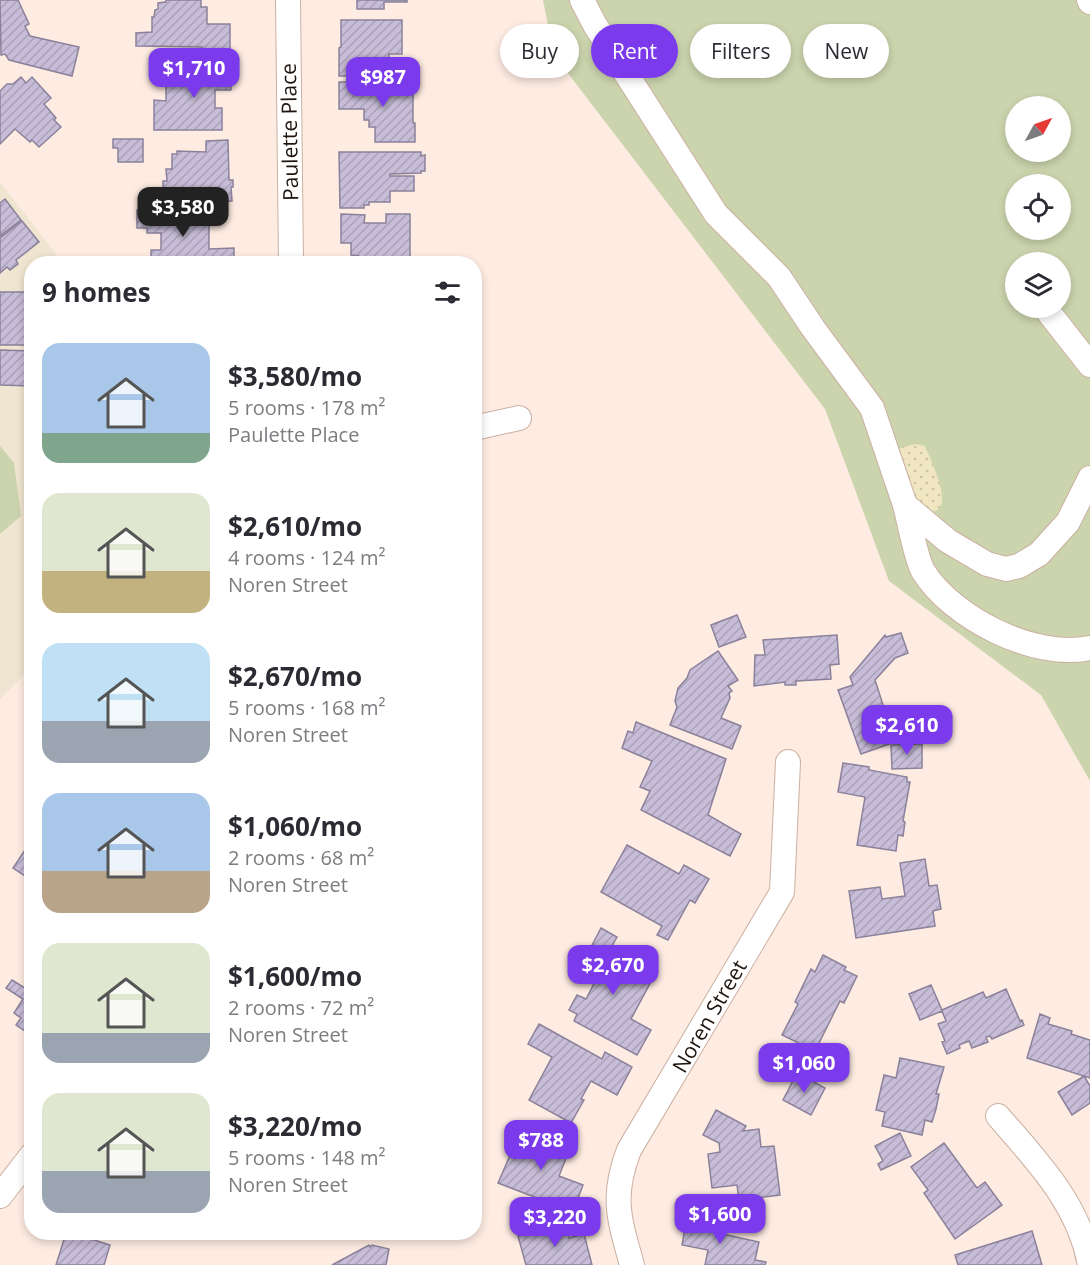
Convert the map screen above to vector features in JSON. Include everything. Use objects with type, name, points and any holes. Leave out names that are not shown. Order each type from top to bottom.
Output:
[{"type":"street","name":"Paulette Place","points":[[288,0],[291,256]]},
{"type":"street","points":[[582,0],[601,35],[716,214],[778,276],[872,408],[905,505],[922,570],[942,596],[974,620],[1026,644],[1075,651],[1090,648]]},
{"type":"street","points":[[1053,318],[1090,365]]},
{"type":"street","points":[[482,426],[519,418]]},
{"type":"street","points":[[905,505],[948,541],[987,564],[1006,569],[1019,567],[1039,554],[1068,522],[1090,478]]},
{"type":"street","name":"Noren Street","points":[[632,1265],[621,1224],[618,1200],[620,1173],[628,1150],[782,892],[788,762]]},
{"type":"street","points":[[998,1116],[1048,1173],[1071,1209],[1088,1252],[1090,1265]]},
{"type":"street","points":[[0,1196],[24,1165]]},
{"type":"shaded area","points":[[0,182],[57,256],[24,256],[24,675],[0,699]]},
{"type":"green space","points":[[543,0],[1090,0],[1090,781],[1041,695],[889,581],[825,409],[572,78],[579,78],[579,24],[548,24]]},
{"type":"green space","points":[[0,446],[14,463],[21,516],[0,534]]},
{"type":"sand","points":[[915,444],[925,446],[941,490],[941,505],[932,512],[919,507],[899,454],[900,448]]},
{"type":"building","points":[[0,0],[18,0],[29,24],[25,26],[30,36],[79,47],[72,76],[9,60],[5,54],[1,55]]},
{"type":"building","points":[[166,0],[201,0],[201,7],[207,7],[207,24],[230,24],[230,52],[202,52],[202,47],[136,46],[136,33],[152,32],[152,17],[158,9],[158,3],[166,2]]},
{"type":"building","points":[[357,0],[407,0],[407,2],[384,2],[384,9],[357,9]]},
{"type":"building","points":[[341,20],[402,20],[402,54],[389,54],[389,70],[362,70],[363,76],[339,76]]},
{"type":"building","points":[[195,62],[231,62],[231,90],[215,90],[215,108],[222,108],[222,130],[154,130],[154,100],[166,101],[166,75],[191,75],[191,71],[195,71]]},
{"type":"building","points":[[21,77],[26,83],[32,77],[51,98],[44,104],[61,127],[39,147],[15,129],[0,144],[0,91],[7,84],[13,84]]},
{"type":"building","points":[[413,81],[415,142],[375,142],[375,127],[369,127],[369,120],[364,120],[364,109],[339,109],[339,82]]},
{"type":"building","points":[[113,139],[143,139],[143,162],[118,162],[118,148],[113,148]]},
{"type":"building","points":[[228,140],[229,180],[233,180],[232,201],[163,202],[163,181],[167,181],[166,169],[172,169],[172,154],[177,154],[177,151],[206,152],[206,141]]},
{"type":"building","points":[[339,152],[421,152],[421,156],[425,155],[425,171],[390,174],[390,176],[414,176],[414,191],[390,191],[390,202],[369,202],[369,205],[364,205],[364,208],[340,208]]},
{"type":"building","points":[[5,199],[21,220],[0,236],[0,203]]},
{"type":"building","points":[[172,209],[172,212],[209,212],[209,249],[234,248],[234,256],[151,256],[151,250],[161,250],[161,233],[147,233],[147,228],[137,228],[137,210]]},
{"type":"building","points":[[341,214],[365,215],[364,223],[386,223],[386,214],[410,214],[410,256],[351,255],[351,243],[341,243]]},
{"type":"building","points":[[22,221],[39,242],[16,260],[18,264],[10,270],[7,267],[0,273],[0,238]]},
{"type":"building","points":[[0,292],[24,292],[24,345],[0,345]]},
{"type":"building","points":[[0,350],[24,351],[24,386],[0,385]]},
{"type":"building","points":[[737,615],[746,637],[719,647],[711,625]]},
{"type":"building","points":[[901,633],[908,653],[895,658],[875,680],[895,742],[861,754],[838,690],[853,685],[850,677],[885,635],[886,637]]},
{"type":"building","points":[[837,635],[839,664],[830,665],[831,679],[796,681],[796,685],[785,685],[785,682],[754,686],[755,655],[765,655],[763,640]]},
{"type":"building","points":[[718,651],[738,680],[728,686],[732,691],[729,693],[730,698],[721,718],[741,726],[732,749],[670,725],[677,707],[675,701],[678,688],[687,678],[690,670]]},
{"type":"building","points":[[636,722],[726,759],[708,815],[741,834],[730,856],[641,810],[650,791],[640,787],[652,761],[622,748],[628,731],[633,733]]},
{"type":"building","points":[[922,744],[922,768],[892,769],[891,745]]},
{"type":"building","points":[[843,763],[907,777],[907,782],[910,782],[903,821],[905,822],[903,836],[898,835],[896,851],[857,845],[865,797],[838,792]]},
{"type":"building","points":[[627,845],[679,874],[684,865],[709,879],[695,903],[690,900],[668,940],[657,935],[662,926],[601,892]]},
{"type":"building","points":[[24,852],[24,875],[13,868]]},
{"type":"building","points":[[925,859],[929,886],[937,885],[941,909],[933,911],[935,926],[856,938],[849,891],[880,887],[882,899],[905,896],[900,863]]},
{"type":"building","points":[[601,928],[617,937],[608,953],[654,976],[631,1019],[651,1030],[637,1055],[574,1021],[577,1014],[569,1010],[577,995],[586,999],[599,974],[581,964],[582,957],[587,949],[590,949]]},
{"type":"building","points":[[823,955],[846,967],[844,970],[857,976],[844,1003],[840,1001],[815,1051],[782,1035],[798,1004],[795,1002],[811,969],[815,972]]},
{"type":"building","points":[[12,980],[24,988],[24,1030],[16,1025],[21,1018],[14,1013],[23,999],[6,988]]},
{"type":"building","points":[[931,985],[942,1010],[983,992],[986,998],[1006,989],[1024,1025],[992,1039],[990,1036],[986,1037],[988,1042],[972,1048],[969,1041],[947,1054],[942,1042],[945,1041],[938,1024],[946,1021],[942,1011],[920,1020],[909,994]]},
{"type":"building","points":[[1040,1014],[1050,1018],[1048,1024],[1072,1031],[1071,1034],[1090,1040],[1090,1078],[1027,1058]]},
{"type":"building","points":[[539,1024],[602,1059],[605,1052],[632,1067],[617,1095],[591,1081],[581,1099],[584,1100],[571,1123],[529,1100],[552,1057],[528,1044]]},
{"type":"building","points":[[900,1058],[944,1067],[936,1094],[939,1094],[932,1122],[925,1120],[922,1135],[882,1126],[885,1112],[876,1110],[884,1075],[896,1078]]},
{"type":"building","points":[[797,1073],[825,1088],[811,1115],[783,1100]]},
{"type":"building","points":[[1084,1076],[1090,1086],[1090,1103],[1072,1115],[1058,1092]]},
{"type":"building","points":[[716,1110],[746,1126],[743,1131],[759,1129],[761,1147],[774,1146],[780,1195],[739,1200],[737,1185],[712,1188],[708,1154],[720,1152],[719,1143],[703,1135]]},
{"type":"building","points":[[522,1128],[571,1146],[559,1176],[583,1185],[572,1214],[498,1183]]},
{"type":"building","points":[[900,1133],[911,1156],[881,1170],[878,1164],[883,1161],[875,1146]]},
{"type":"building","points":[[944,1143],[977,1188],[985,1182],[1002,1205],[955,1239],[924,1193],[928,1190],[911,1167]]},
{"type":"building","points":[[687,1218],[716,1224],[715,1232],[759,1242],[755,1260],[766,1262],[765,1265],[705,1265],[708,1250],[682,1245]]},
{"type":"building","points":[[566,1224],[569,1238],[584,1234],[592,1265],[526,1265],[518,1236]]},
{"type":"building","points":[[1032,1231],[1042,1265],[958,1265],[955,1255]]},
{"type":"building","points":[[64,1240],[94,1240],[110,1245],[104,1265],[56,1265]]},
{"type":"building","points":[[369,1245],[389,1249],[386,1265],[332,1265]]}]
